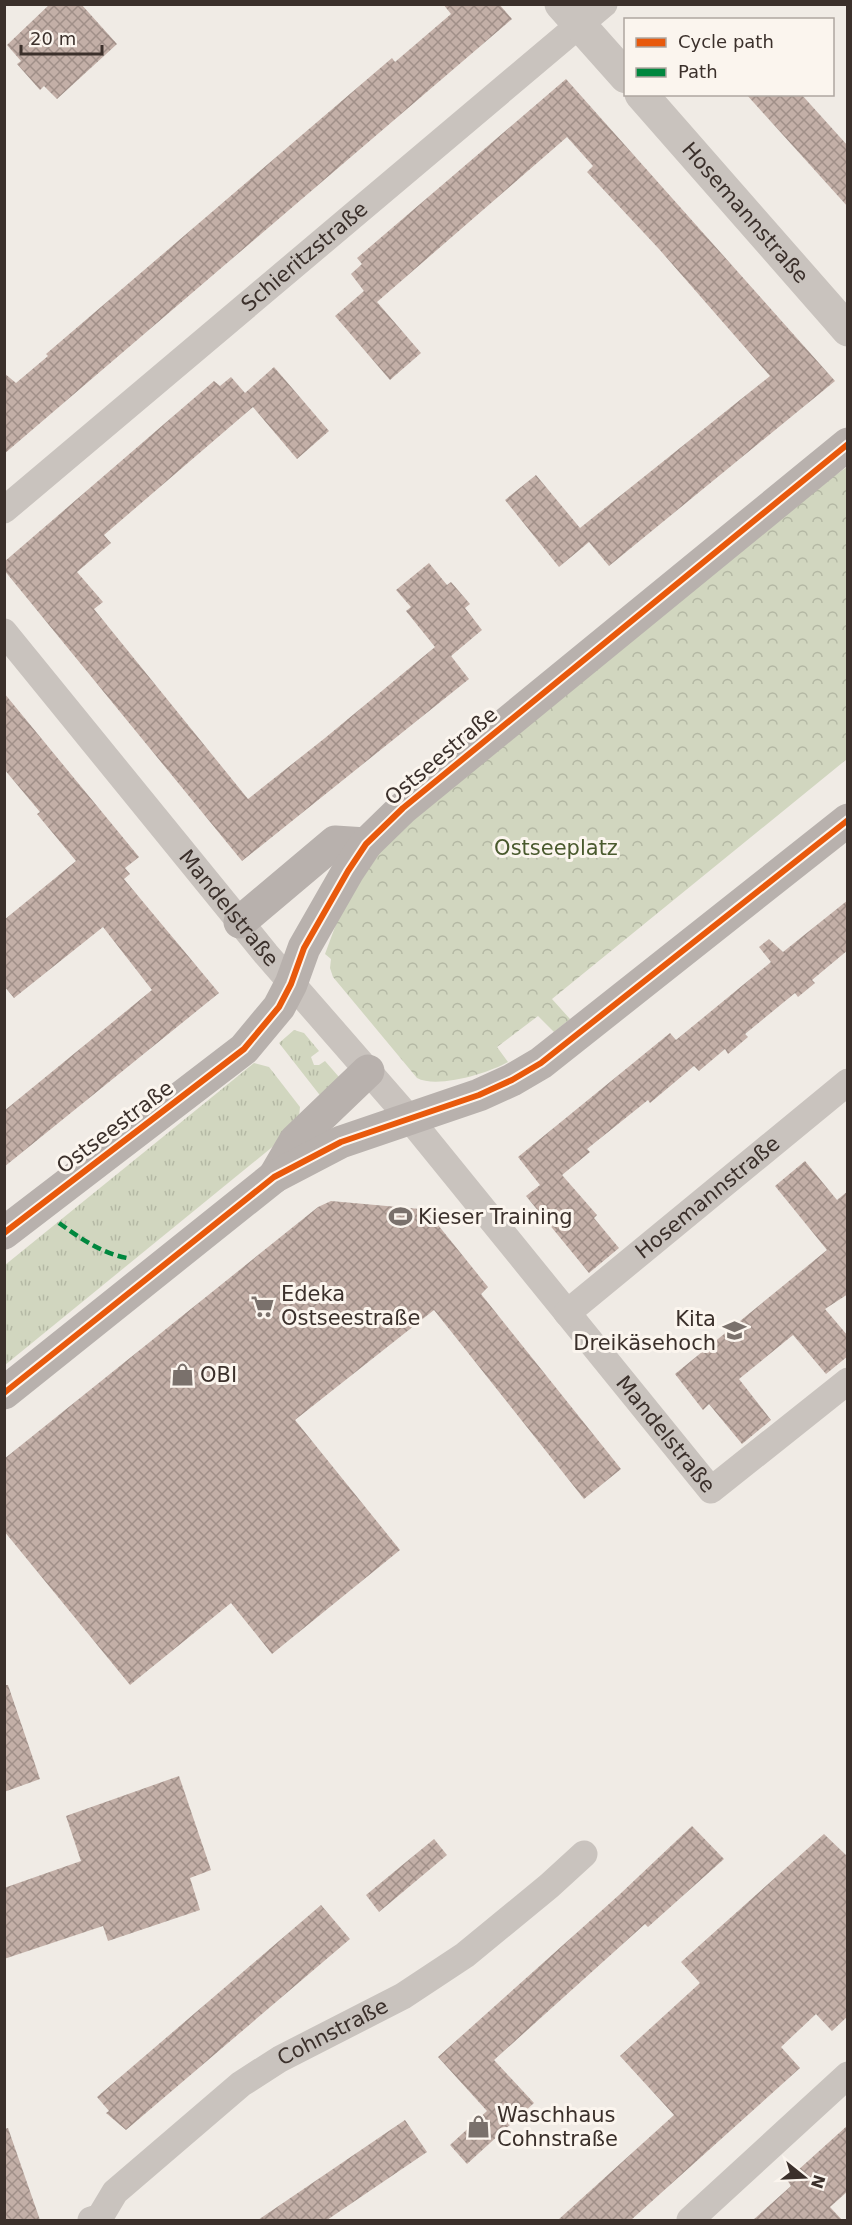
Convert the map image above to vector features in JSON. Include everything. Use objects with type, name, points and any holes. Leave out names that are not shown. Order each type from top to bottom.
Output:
[{"type":"main road","name":"Ostseestraße","points":[[4,1233],[244,1049],[279,1007],[291,984],[304,948],[366,843],[403,808],[848,444]]},
{"type":"main road","points":[[4,1392],[274,1177],[341,1142],[479,1095],[512,1080],[541,1063],[848,820]]},
{"type":"main road","points":[[240,922],[335,842],[366,843]]},
{"type":"main road","points":[[274,1177],[295,1141],[368,1071]]},
{"type":"street","name":"Schieritzstraße","points":[[4,510],[571,15],[604,4]]},
{"type":"street","points":[[571,15],[624,75]]},
{"type":"street","name":"Hosemannstraße","points":[[643,96],[848,330]]},
{"type":"street","name":"Mandelstraße","points":[[4,632],[291,984],[409,1118],[711,1490],[848,1381]]},
{"type":"street","name":"Hosemannstraße","points":[[567,1313],[848,1082]]},
{"type":"street","name":"Cohnstraße","points":[[91,2220],[100,2217],[115,2192],[241,2084],[280,2059],[402,1996],[465,1955],[584,1854]]},
{"type":"street","points":[[690,2220],[848,2075]]},
{"type":"green space","name":"Ostseeplatz","points":[[847,467],[847,759],[552,999],[570,1019],[554,1032],[538,1016],[497,1047],[508,1062],[489,1071],[450,1081],[426,1081],[417,1078],[333,977],[330,968],[331,959],[325,954],[342,908],[384,846],[416,815]]},
{"type":"green space","points":[[294,1030],[304,1033],[319,1051],[311,1057],[314,1065],[325,1061],[339,1077],[326,1103],[279,1043]]},
{"type":"green space","points":[[254,1063],[269,1067],[300,1107],[298,1126],[5,1365],[5,1265]]},
{"type":"building","points":[[50,4],[81,4],[117,44],[57,99],[44,86],[40,90],[17,64],[21,61],[7,45]]},
{"type":"building","points":[[443,4],[499,4],[512,19],[4,454],[4,373],[16,383],[48,356],[46,354],[392,58],[395,62],[451,14]]},
{"type":"building","points":[[566,79],[835,381],[609,566],[589,542],[559,567],[505,500],[536,475],[580,528],[770,376],[659,249],[587,172],[593,166],[567,137],[377,302],[421,353],[390,380],[335,316],[364,291],[351,274],[362,264],[357,258]]},
{"type":"building","points":[[748,96],[803,96],[848,146],[848,207]]},
{"type":"building","points":[[274,367],[329,431],[297,459],[253,407],[104,535],[111,543],[77,572],[103,602],[94,609],[248,799],[435,647],[406,611],[411,607],[396,590],[429,563],[447,585],[451,582],[470,604],[465,608],[482,630],[451,656],[469,679],[242,861],[4,570],[4,562],[214,381],[220,386],[231,377],[245,393]]},
{"type":"building","points":[[4,693],[139,857],[125,868],[130,874],[124,879],[219,993],[4,1167],[4,1111],[152,990],[103,927],[14,998],[4,986],[4,920],[76,861],[37,814],[40,812],[4,769]]},
{"type":"building","points":[[848,900],[848,950],[812,980],[815,983],[798,997],[795,993],[745,1034],[748,1037],[728,1054],[725,1049],[699,1071],[694,1066],[650,1103],[648,1100],[587,1149],[590,1152],[562,1175],[597,1215],[594,1218],[619,1248],[589,1273],[526,1196],[540,1185],[518,1157],[670,1033],[676,1040],[771,962],[759,947],[769,939],[783,952]]},
{"type":"building","points":[[805,1161],[837,1200],[848,1191],[848,1294],[825,1309],[848,1336],[848,1356],[826,1374],[793,1335],[739,1379],[771,1420],[742,1444],[709,1404],[703,1410],[675,1374],[827,1250],[775,1186]]},
{"type":"building","points":[[331,1201],[420,1209],[430,1215],[488,1287],[481,1294],[621,1469],[584,1499],[434,1310],[295,1420],[400,1550],[272,1654],[231,1603],[130,1685],[4,1531],[4,1459],[318,1207]]},
{"type":"building","points":[[4,1685],[8,1685],[40,1779],[4,1792]]},
{"type":"building","points":[[179,1776],[211,1870],[190,1878],[200,1910],[108,1941],[103,1926],[4,1959],[4,1888],[81,1861],[66,1816]]},
{"type":"building","points":[[692,1826],[724,1859],[648,1927],[645,1924],[494,2060],[534,2103],[467,2164],[450,2145],[487,2111],[438,2057],[619,1895]]},
{"type":"building","points":[[824,1834],[848,1857],[848,2016],[832,2031],[816,2014],[781,2047],[800,2068],[631,2220],[558,2220],[674,2115],[620,2056],[700,1983],[681,1962]]},
{"type":"building","points":[[434,1839],[447,1855],[379,1912],[366,1895]]},
{"type":"building","points":[[321,1905],[350,1939],[126,2130],[106,2113],[109,2111],[97,2097]]},
{"type":"building","points":[[405,2120],[427,2152],[327,2220],[258,2220]]},
{"type":"building","points":[[848,2125],[848,2191],[830,2207],[842,2220],[753,2220],[791,2186],[787,2180]]},
{"type":"building","points":[[8,2128],[40,2220],[4,2220],[4,2129]]},
{"type":"marked path","points":[[59,1223],[100,1249],[127,1258]]},
{"type":"cycle path","points":[[4,1233],[244,1049],[279,1007],[291,984],[304,948],[348,871],[366,844],[403,808],[848,444]]},
{"type":"cycle path","points":[[4,1393],[274,1177],[341,1142],[479,1095],[512,1080],[541,1063],[848,820]]},
{"type":"place","name":"Kieser Training","points":[[400,1217]]},
{"type":"place","name":"Edeka Ostseestraße","points":[[263,1306]]},
{"type":"place","name":"Kita Dreikäsehoch","points":[[734,1331]]},
{"type":"place","name":"OBI","points":[[182,1375]]},
{"type":"place","name":"Waschhaus Cohnstraße","points":[[479,2127]]}]
